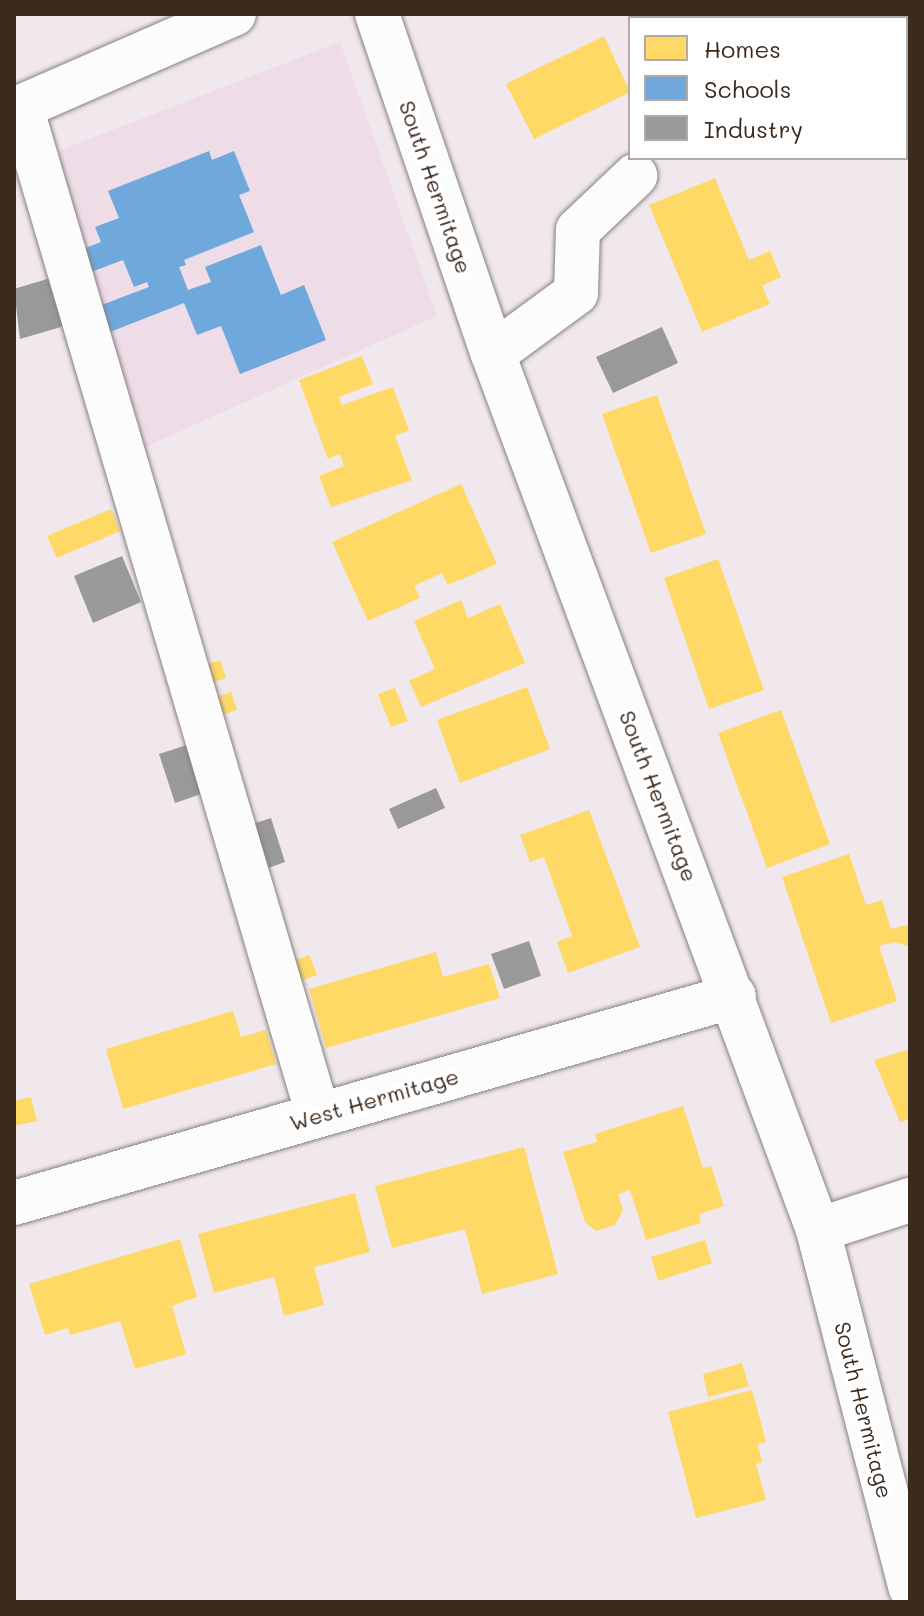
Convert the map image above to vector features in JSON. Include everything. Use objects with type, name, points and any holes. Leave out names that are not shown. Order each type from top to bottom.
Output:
[{"type":"street","points":[[234,14],[17,108],[318,1115]]},
{"type":"street","name":"South Hermitage","points":[[377,14],[493,354],[734,996],[818,1230],[910,1587]]},
{"type":"street","points":[[493,354],[576,293],[578,230],[635,176]]},
{"type":"street","name":"West Hermitage","points":[[14,1203],[734,996]]},
{"type":"street","points":[[818,1230],[910,1200]]},
{"type":"shaded area","points":[[340,42],[437,316],[136,451],[48,155]]},
{"type":"building: Homes","points":[[852,14],[853,16],[754,16]]},
{"type":"building: Homes","points":[[604,36],[628,93],[534,139],[506,84]]},
{"type":"building: Homes","points":[[715,178],[749,260],[770,251],[781,277],[762,286],[770,304],[702,332],[649,205]]},
{"type":"building: Homes","points":[[362,356],[373,384],[339,397],[342,405],[393,387],[409,430],[395,436],[412,480],[331,507],[319,476],[344,466],[340,454],[328,459],[299,380]]},
{"type":"building: Homes","points":[[657,395],[706,534],[651,553],[602,414]]},
{"type":"building: Homes","points":[[461,484],[497,564],[448,585],[442,573],[414,586],[420,598],[368,621],[332,542]]},
{"type":"building: Homes","points":[[111,509],[120,531],[57,558],[47,536]]},
{"type":"building: Homes","points":[[718,559],[764,690],[709,709],[664,578]]},
{"type":"building: Homes","points":[[461,600],[468,618],[500,604],[525,663],[421,707],[409,681],[435,669],[414,621]]},
{"type":"building: Homes","points":[[220,660],[226,678],[210,683],[204,665]]},
{"type":"building: Homes","points":[[527,687],[550,749],[460,783],[437,720]]},
{"type":"building: Homes","points":[[395,688],[408,721],[391,727],[378,694]]},
{"type":"building: Homes","points":[[231,692],[237,710],[221,715],[216,697]]},
{"type":"building: Homes","points":[[781,710],[830,844],[767,868],[718,733]]},
{"type":"building: Homes","points":[[589,810],[640,947],[568,973],[557,942],[572,936],[544,857],[530,862],[520,835]]},
{"type":"building: Homes","points":[[849,854],[866,905],[882,900],[891,929],[910,924],[910,947],[895,942],[879,946],[897,1001],[831,1023],[782,877]]},
{"type":"building: Homes","points":[[436,952],[443,977],[489,964],[500,998],[326,1048],[309,989]]},
{"type":"building: Homes","points":[[309,955],[317,975],[292,984],[285,964]]},
{"type":"building: Homes","points":[[233,1011],[241,1037],[266,1030],[276,1064],[123,1109],[106,1049]]},
{"type":"building: Homes","points":[[910,1049],[910,1119],[900,1122],[874,1060]]},
{"type":"building: Homes","points":[[31,1097],[37,1121],[14,1126],[14,1101]]},
{"type":"building: Homes","points":[[683,1106],[703,1168],[711,1166],[724,1206],[699,1214],[701,1223],[646,1240],[630,1190],[618,1194],[623,1210],[615,1225],[596,1231],[585,1222],[563,1152],[597,1142],[595,1134]]},
{"type":"building: Homes","points":[[524,1147],[558,1274],[482,1294],[465,1229],[392,1248],[375,1186]]},
{"type":"building: Homes","points":[[355,1193],[370,1252],[314,1267],[324,1305],[284,1316],[274,1277],[214,1293],[198,1234]]},
{"type":"building: Homes","points":[[180,1239],[197,1297],[172,1306],[186,1354],[135,1369],[120,1321],[70,1335],[68,1328],[45,1335],[29,1284]]},
{"type":"building: Homes","points":[[705,1240],[712,1263],[658,1281],[651,1257]]},
{"type":"building: Homes","points":[[742,1363],[749,1386],[708,1397],[703,1374]]},
{"type":"building: Homes","points":[[752,1390],[766,1442],[758,1444],[762,1462],[756,1464],[766,1500],[696,1518],[668,1412]]},
{"type":"building: Schools","points":[[209,151],[212,160],[234,151],[250,191],[239,195],[254,232],[184,260],[186,265],[179,267],[188,290],[211,282],[205,267],[261,245],[281,295],[304,285],[326,340],[240,374],[221,326],[197,335],[184,303],[110,332],[99,306],[149,287],[147,282],[134,287],[123,260],[86,274],[78,251],[101,242],[95,227],[119,218],[108,191]]},
{"type":"building: Industry","points":[[57,276],[71,324],[20,339],[14,289]]},
{"type":"building: Industry","points":[[662,327],[678,363],[613,393],[596,357]]},
{"type":"building: Industry","points":[[122,556],[141,602],[93,623],[74,576]]},
{"type":"building: Industry","points":[[190,744],[207,792],[175,803],[159,754]]},
{"type":"building: Industry","points":[[436,788],[445,808],[398,829],[389,809]]},
{"type":"building: Industry","points":[[271,818],[285,862],[260,871],[246,826]]},
{"type":"building: Industry","points":[[529,941],[541,976],[504,989],[491,954]]}]
